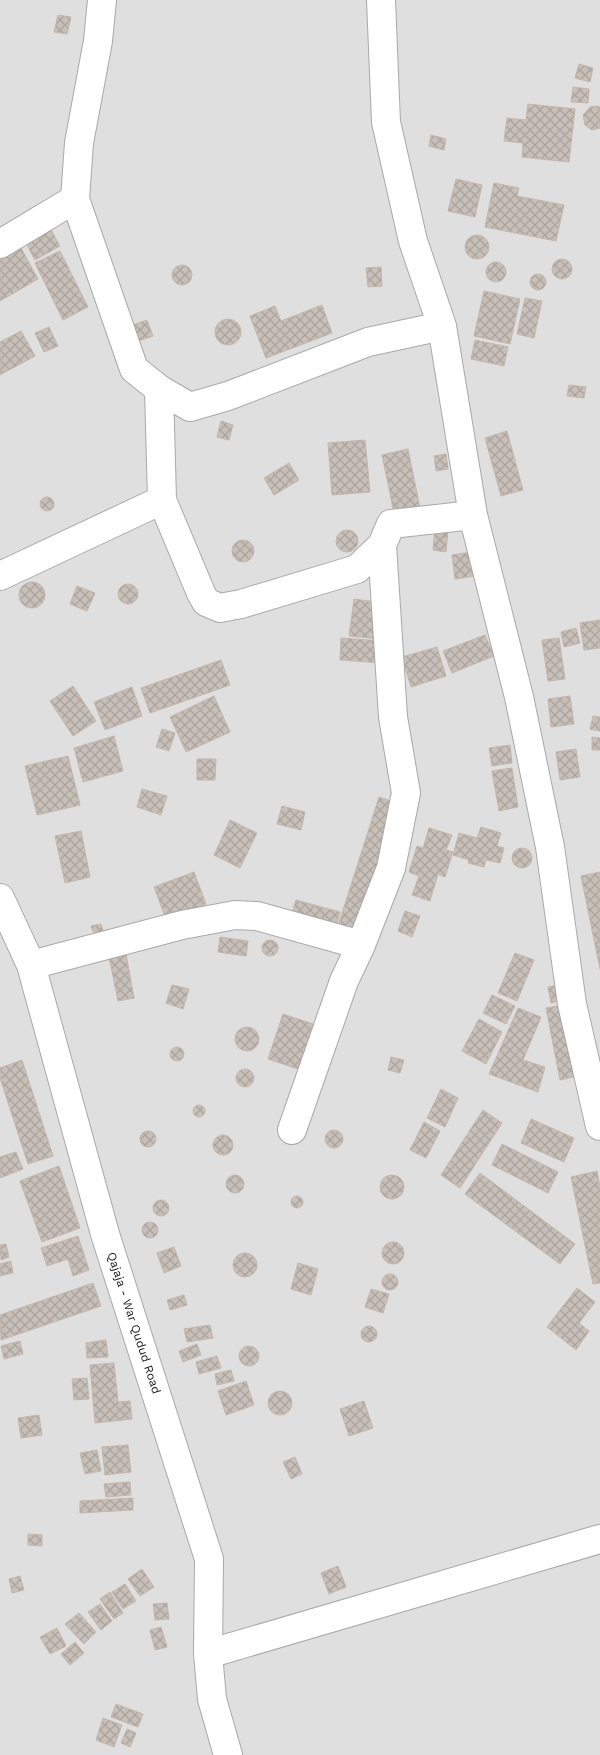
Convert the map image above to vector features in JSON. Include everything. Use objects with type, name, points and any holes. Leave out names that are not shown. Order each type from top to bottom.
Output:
[{"type":"street","points":[[102,0],[98,41],[79,143],[75,199],[134,369],[159,390],[190,407],[228,396],[368,342],[442,326]]},
{"type":"street","points":[[381,0],[386,122],[413,241],[442,326],[473,515],[519,697],[550,847],[572,1004],[600,1126]]},
{"type":"street","points":[[0,244],[75,199]]},
{"type":"street","points":[[159,390],[162,500],[201,593],[206,602],[220,608],[241,604],[357,569],[382,545],[392,524],[473,515]]},
{"type":"street","points":[[0,576],[162,500]]},
{"type":"street","points":[[292,1130],[344,981],[361,945],[390,868],[406,793],[393,717],[382,545]]},
{"type":"street","name":"Qajaja - War Qudud Road","points":[[0,898],[31,965],[105,1234],[209,1559],[208,1654],[212,1699],[228,1755]]},
{"type":"street","points":[[31,965],[182,925],[235,915],[257,916],[361,945]]},
{"type":"street","points":[[208,1654],[600,1539]]},
{"type":"shaded area","points":[[0,0],[600,0],[600,1755],[0,1755]]},
{"type":"building","points":[[58,15],[71,17],[67,34],[54,32]]},
{"type":"building","points":[[579,64],[593,68],[590,82],[575,78]]},
{"type":"building","points":[[573,87],[589,89],[588,103],[571,102]]},
{"type":"building","points":[[528,104],[575,109],[569,162],[522,157],[523,143],[504,141],[507,118],[526,120]]},
{"type":"building","points":[[590,107],[600,107],[600,128],[592,130],[585,125],[583,115]]},
{"type":"building","points":[[431,135],[446,139],[444,150],[429,146]]},
{"type":"building","points":[[456,179],[482,185],[475,217],[448,211]]},
{"type":"building","points":[[494,183],[519,188],[517,196],[564,205],[556,241],[485,227]]},
{"type":"building","points":[[50,228],[60,246],[35,260],[25,241]]},
{"type":"building","points":[[477,235],[485,239],[489,247],[485,255],[477,259],[469,255],[465,247],[469,239]]},
{"type":"building","points":[[21,248],[38,279],[0,301],[0,260]]},
{"type":"building","points":[[60,251],[88,307],[63,320],[35,263]]},
{"type":"building","points":[[562,259],[569,262],[572,269],[569,276],[562,279],[555,276],[552,269],[555,262]]},
{"type":"building","points":[[496,262],[503,265],[506,272],[503,279],[496,282],[489,279],[486,272],[489,265]]},
{"type":"building","points":[[178,265],[186,265],[192,271],[192,279],[186,285],[178,285],[172,279],[172,271]]},
{"type":"building","points":[[381,267],[382,286],[368,287],[366,268]]},
{"type":"building","points":[[538,274],[546,282],[538,290],[530,282]]},
{"type":"building","points":[[484,291],[520,299],[510,344],[474,336]]},
{"type":"building","points":[[525,298],[542,301],[534,338],[517,334]]},
{"type":"building","points":[[322,305],[332,333],[266,358],[250,316],[275,306],[281,321]]},
{"type":"building","points":[[228,319],[237,323],[241,332],[237,341],[228,345],[219,341],[215,332],[219,323]]},
{"type":"building","points":[[147,320],[153,336],[138,341],[133,325]]},
{"type":"building","points":[[49,327],[58,346],[44,352],[35,333]]},
{"type":"building","points":[[21,331],[35,356],[0,375],[0,342]]},
{"type":"building","points":[[475,340],[508,347],[504,366],[471,359]]},
{"type":"building","points":[[569,385],[586,387],[584,398],[567,396]]},
{"type":"building","points":[[221,421],[233,425],[229,440],[217,437]]},
{"type":"building","points":[[507,431],[523,490],[501,496],[485,438]]},
{"type":"building","points":[[365,440],[370,492],[332,495],[328,443]]},
{"type":"building","points":[[408,449],[420,508],[394,513],[382,455]]},
{"type":"building","points":[[446,454],[448,469],[436,471],[434,456]]},
{"type":"building","points":[[289,463],[299,480],[274,495],[264,478]]},
{"type":"building","points":[[44,497],[50,497],[54,504],[50,511],[44,511],[40,507],[40,501]]},
{"type":"building","points":[[435,528],[448,529],[446,552],[433,550]]},
{"type":"building","points":[[347,530],[355,533],[358,541],[355,549],[347,552],[339,549],[336,541],[339,533]]},
{"type":"building","points":[[243,540],[251,543],[254,551],[251,559],[243,562],[235,559],[232,551],[235,543]]},
{"type":"building","points":[[472,552],[475,576],[455,579],[452,555]]},
{"type":"building","points":[[32,582],[41,586],[45,595],[41,604],[32,608],[23,604],[19,595],[23,586]]},
{"type":"building","points":[[124,584],[132,584],[138,590],[138,598],[132,604],[124,604],[118,598],[118,590]]},
{"type":"building","points":[[77,586],[95,593],[87,611],[70,604]]},
{"type":"building","points":[[354,599],[383,603],[379,639],[349,636]]},
{"type":"building","points":[[600,620],[600,648],[584,650],[580,623]]},
{"type":"building","points":[[576,628],[580,643],[564,647],[561,632]]},
{"type":"building","points":[[485,635],[494,656],[452,673],[443,651]]},
{"type":"building","points":[[341,638],[383,641],[382,663],[340,660]]},
{"type":"building","points":[[559,638],[565,679],[548,681],[542,640]]},
{"type":"building","points":[[437,647],[446,676],[411,687],[402,657]]},
{"type":"building","points":[[221,660],[230,685],[150,713],[141,688]]},
{"type":"building","points":[[73,686],[96,721],[73,736],[50,701]]},
{"type":"building","points":[[132,687],[142,716],[105,730],[94,702]]},
{"type":"building","points":[[214,696],[230,732],[186,752],[170,717]]},
{"type":"building","points":[[570,696],[574,724],[551,727],[548,699]]},
{"type":"building","points":[[593,716],[600,717],[600,731],[590,729]]},
{"type":"building","points":[[162,729],[175,733],[169,751],[156,747]]},
{"type":"building","points":[[114,736],[123,771],[83,782],[74,748]]},
{"type":"building","points":[[592,737],[600,738],[600,750],[592,750]]},
{"type":"building","points":[[510,745],[512,763],[492,766],[489,748]]},
{"type":"building","points":[[576,749],[580,777],[560,780],[556,752]]},
{"type":"building","points":[[68,756],[80,805],[37,815],[25,766]]},
{"type":"building","points":[[197,759],[216,759],[215,780],[197,780]]},
{"type":"building","points":[[512,768],[518,807],[499,811],[492,771]]},
{"type":"building","points":[[142,789],[167,796],[161,815],[137,807]]},
{"type":"building","points":[[379,797],[400,804],[358,933],[338,926]]},
{"type":"building","points":[[282,806],[305,812],[301,830],[277,824]]},
{"type":"building","points":[[230,820],[257,833],[240,868],[214,855]]},
{"type":"building","points":[[481,827],[501,833],[497,846],[504,848],[500,863],[486,860],[484,867],[468,863],[469,860],[453,855],[459,833],[477,838]]},
{"type":"building","points":[[429,828],[452,835],[446,850],[453,852],[445,877],[438,874],[430,901],[412,895],[419,876],[409,872],[417,846],[423,848]]},
{"type":"building","points":[[81,831],[90,877],[65,883],[55,836]]},
{"type":"building","points":[[518,848],[526,848],[532,854],[532,862],[526,868],[518,868],[512,862],[512,854]]},
{"type":"building","points":[[194,872],[206,904],[166,919],[154,887]]},
{"type":"building","points":[[600,872],[600,969],[581,876]]},
{"type":"building","points":[[296,900],[340,912],[335,931],[290,919]]},
{"type":"building","points":[[405,911],[420,916],[412,937],[398,931]]},
{"type":"building","points":[[101,924],[105,937],[96,940],[91,926]]},
{"type":"building","points":[[220,937],[248,941],[246,956],[218,952]]},
{"type":"building","points":[[270,940],[276,942],[278,948],[276,954],[270,956],[264,954],[262,948],[264,942]]},
{"type":"building","points":[[515,953],[534,960],[517,1001],[498,993]]},
{"type":"building","points":[[126,954],[134,998],[118,1001],[109,957]]},
{"type":"building","points":[[563,984],[566,999],[551,1003],[548,987]]},
{"type":"building","points":[[172,985],[189,989],[183,1009],[166,1003]]},
{"type":"building","points":[[492,995],[515,1006],[506,1024],[483,1013]]},
{"type":"building","points":[[570,1004],[583,1075],[560,1080],[546,1008]]},
{"type":"building","points":[[518,1008],[541,1017],[523,1060],[545,1067],[538,1092],[489,1074]]},
{"type":"building","points":[[283,1014],[313,1024],[298,1069],[268,1059]]},
{"type":"building","points":[[479,1019],[502,1032],[486,1064],[462,1051]]},
{"type":"building","points":[[247,1027],[256,1030],[259,1039],[256,1048],[247,1051],[238,1048],[235,1039],[238,1030]]},
{"type":"building","points":[[174,1047],[180,1047],[184,1054],[180,1061],[174,1061],[170,1057],[170,1051]]},
{"type":"building","points":[[391,1057],[404,1060],[400,1073],[388,1070]]},
{"type":"building","points":[[22,1060],[53,1156],[28,1164],[0,1078],[0,1068]]},
{"type":"building","points":[[245,1069],[251,1072],[254,1078],[251,1084],[245,1087],[239,1084],[236,1078],[239,1072]]},
{"type":"building","points":[[441,1089],[458,1098],[445,1127],[427,1118]]},
{"type":"building","points":[[197,1105],[201,1105],[205,1111],[201,1117],[197,1117],[193,1113],[193,1109]]},
{"type":"building","points":[[483,1110],[502,1123],[460,1188],[441,1175]]},
{"type":"building","points":[[531,1119],[574,1138],[564,1162],[521,1143]]},
{"type":"building","points":[[424,1122],[440,1131],[426,1158],[410,1150]]},
{"type":"building","points":[[334,1130],[340,1133],[343,1139],[340,1145],[334,1148],[328,1145],[325,1139],[328,1133]]},
{"type":"building","points":[[145,1131],[151,1131],[156,1136],[154,1145],[145,1147],[140,1142],[140,1136]]},
{"type":"building","points":[[223,1135],[230,1138],[233,1145],[230,1152],[223,1155],[216,1152],[213,1145],[216,1138]]},
{"type":"building","points":[[502,1144],[558,1172],[548,1193],[492,1165]]},
{"type":"building","points":[[16,1152],[23,1169],[0,1178],[0,1157]]},
{"type":"building","points":[[59,1166],[80,1228],[42,1242],[20,1181]]},
{"type":"building","points":[[597,1171],[600,1187],[600,1283],[593,1284],[571,1177]]},
{"type":"building","points":[[480,1173],[575,1244],[560,1264],[465,1194]]},
{"type":"building","points":[[235,1175],[241,1178],[244,1184],[241,1190],[235,1193],[229,1190],[226,1184],[229,1178]]},
{"type":"building","points":[[387,1175],[397,1175],[404,1182],[404,1192],[397,1199],[387,1199],[380,1192],[380,1182]]},
{"type":"building","points":[[297,1196],[303,1202],[297,1208],[291,1202]]},
{"type":"building","points":[[161,1200],[169,1208],[161,1216],[153,1208]]},
{"type":"building","points":[[150,1222],[156,1224],[158,1230],[156,1236],[150,1238],[144,1236],[142,1230],[144,1224]]},
{"type":"building","points":[[78,1236],[89,1270],[73,1276],[68,1259],[47,1266],[41,1248]]},
{"type":"building","points":[[393,1242],[401,1245],[404,1253],[401,1261],[393,1264],[385,1261],[382,1253],[385,1245]]},
{"type":"building","points":[[6,1244],[9,1257],[1,1260],[0,1245]]},
{"type":"building","points":[[174,1247],[181,1266],[164,1273],[157,1253]]},
{"type":"building","points":[[240,1253],[250,1253],[257,1260],[257,1270],[250,1277],[240,1277],[233,1270],[233,1260]]},
{"type":"building","points":[[11,1261],[13,1273],[0,1276],[0,1264]]},
{"type":"building","points":[[298,1263],[318,1269],[311,1295],[291,1289]]},
{"type":"building","points":[[390,1274],[396,1276],[398,1282],[396,1288],[390,1290],[384,1288],[382,1282],[384,1276]]},
{"type":"building","points":[[93,1283],[101,1306],[1,1340],[0,1315]]},
{"type":"building","points":[[577,1288],[595,1302],[579,1323],[589,1331],[576,1350],[547,1327]]},
{"type":"building","points":[[371,1289],[389,1294],[383,1313],[365,1307]]},
{"type":"building","points":[[184,1295],[187,1305],[170,1310],[167,1300]]},
{"type":"building","points":[[210,1325],[213,1338],[187,1342],[184,1329]]},
{"type":"building","points":[[366,1326],[372,1326],[377,1331],[375,1340],[366,1342],[361,1337],[361,1331]]},
{"type":"building","points":[[106,1340],[108,1357],[87,1358],[86,1343]]},
{"type":"building","points":[[20,1341],[23,1354],[4,1359],[1,1346]]},
{"type":"building","points":[[197,1344],[201,1355],[183,1362],[179,1351]]},
{"type":"building","points":[[249,1346],[256,1349],[259,1356],[256,1363],[249,1366],[242,1363],[239,1356],[242,1349]]},
{"type":"building","points":[[217,1356],[221,1368],[199,1374],[196,1362]]},
{"type":"building","points":[[114,1363],[118,1402],[130,1401],[132,1419],[95,1423],[90,1365]]},
{"type":"building","points":[[231,1370],[234,1381],[217,1385],[215,1374]]},
{"type":"building","points":[[87,1378],[89,1399],[74,1400],[72,1379]]},
{"type":"building","points":[[246,1381],[254,1405],[226,1415],[218,1391]]},
{"type":"building","points":[[280,1391],[288,1395],[292,1403],[288,1411],[280,1415],[272,1411],[268,1403],[272,1395]]},
{"type":"building","points":[[364,1401],[373,1428],[349,1436],[340,1409]]},
{"type":"building","points":[[39,1415],[42,1435],[21,1438],[18,1418]]},
{"type":"building","points":[[128,1445],[131,1472],[105,1475],[102,1447]]},
{"type":"building","points":[[97,1450],[101,1471],[85,1474],[80,1453]]},
{"type":"building","points":[[295,1457],[302,1474],[291,1479],[283,1462]]},
{"type":"building","points":[[130,1482],[131,1495],[106,1497],[104,1484]]},
{"type":"building","points":[[133,1498],[133,1510],[80,1513],[80,1501]]},
{"type":"building","points":[[28,1534],[42,1535],[42,1546],[28,1545]]},
{"type":"building","points":[[338,1566],[346,1587],[329,1594],[321,1573]]},
{"type":"building","points":[[142,1569],[154,1587],[140,1596],[128,1579]]},
{"type":"building","points":[[20,1576],[24,1590],[12,1593],[9,1579]]},
{"type":"building","points":[[125,1584],[136,1601],[123,1609],[112,1592]]},
{"type":"building","points":[[110,1592],[123,1613],[114,1619],[100,1599]]},
{"type":"building","points":[[167,1603],[169,1619],[155,1620],[153,1604]]},
{"type":"building","points":[[100,1604],[112,1621],[101,1630],[88,1612]]},
{"type":"building","points":[[79,1613],[96,1632],[84,1644],[65,1624]]},
{"type":"building","points":[[161,1627],[167,1647],[155,1650],[150,1630]]},
{"type":"building","points":[[57,1628],[66,1646],[50,1654],[40,1637]]},
{"type":"building","points":[[75,1642],[84,1653],[70,1665],[61,1654]]},
{"type":"building","points":[[116,1704],[143,1714],[138,1727],[111,1717]]},
{"type":"building","points":[[103,1718],[122,1725],[114,1747],[96,1740]]},
{"type":"building","points":[[127,1729],[136,1733],[130,1747],[121,1743]]}]
